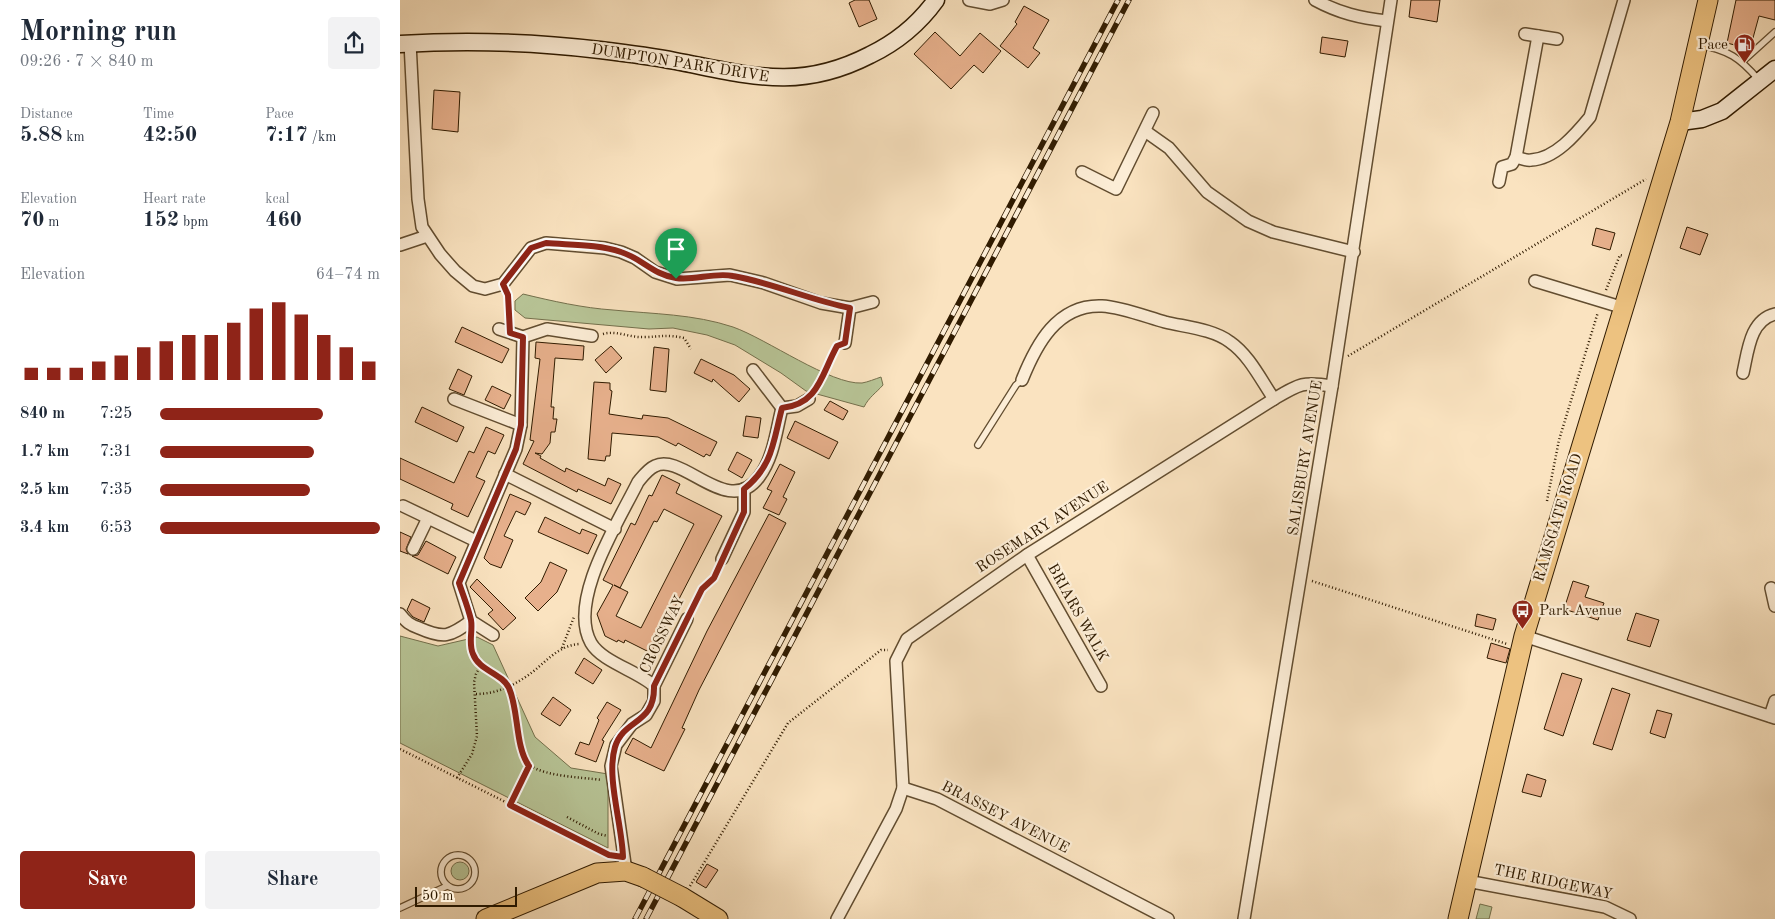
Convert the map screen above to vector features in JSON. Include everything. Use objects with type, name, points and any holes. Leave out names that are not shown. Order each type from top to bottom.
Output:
[{"type":"main road","name":"RAMSGATE ROAD","points":[[1458,919],[1522,642],[1640,259],[1680,122],[1708,0]]},
{"type":"main road","points":[[486,919],[597,873],[624,864],[643,877],[718,919]]},
{"type":"street","name":"DUMPTON PARK DRIVE","points":[[405,44],[514,43],[598,50],[674,61],[747,76],[784,79],[834,71],[893,44],[919,21],[936,0]]},
{"type":"street","points":[[970,0],[990,4],[1003,0]]},
{"type":"street","points":[[1315,0],[1335,11],[1354,17],[1387,21]]},
{"type":"street","name":"SALISBURY AVENUE","points":[[1244,919],[1354,252],[1391,0]]},
{"type":"street","points":[[1516,157],[1531,160],[1548,156],[1564,144],[1590,117],[1624,0]]},
{"type":"street","points":[[1525,34],[1556,39]]},
{"type":"street","points":[[1499,182],[1502,167],[1512,164],[1516,157],[1538,36]]},
{"type":"street","points":[[405,44],[422,227],[454,272],[473,286],[485,289],[503,284],[531,248],[546,243],[604,248],[622,252],[635,258],[655,272],[676,279],[730,275],[764,283],[821,303],[850,308],[873,302]]},
{"type":"street","points":[[1680,122],[1702,119],[1722,111],[1775,69]]},
{"type":"street","points":[[1082,172],[1116,189],[1154,113]]},
{"type":"street","points":[[1145,131],[1169,148],[1207,192],[1248,221],[1273,232],[1354,252]]},
{"type":"street","points":[[400,245],[427,236]]},
{"type":"street","points":[[1534,281],[1624,308]]},
{"type":"street","points":[[1022,380],[1034,350],[1056,324],[1070,313],[1103,306],[1210,333],[1228,340],[1240,349],[1274,399]]},
{"type":"street","points":[[845,343],[850,308]]},
{"type":"street","points":[[1743,373],[1755,330],[1762,319],[1775,314]]},
{"type":"street","points":[[504,331],[523,337],[547,329],[592,336]]},
{"type":"street","points":[[493,636],[471,621],[459,583],[516,449],[521,425],[523,337]]},
{"type":"street","points":[[753,370],[782,408]]},
{"type":"street","name":"ROSEMARY AVENUE","points":[[899,651],[907,639],[1027,555],[1274,399],[1298,385],[1308,382],[1332,386]]},
{"type":"street","points":[[454,398],[521,425]]},
{"type":"street","points":[[782,408],[797,406],[809,399]]},
{"type":"street","points":[[654,686],[644,676],[618,666],[591,644],[586,626],[585,603],[589,583],[638,482],[656,465],[667,464],[715,487],[731,490],[744,489],[759,478],[772,451],[782,408]]},
{"type":"street","points":[[505,474],[615,529]]},
{"type":"street","points":[[722,559],[744,512],[744,489]]},
{"type":"street","points":[[403,506],[476,541]]},
{"type":"street","points":[[413,549],[428,518]]},
{"type":"street","name":"BRIARS WALK","points":[[1027,555],[1101,686]]},
{"type":"street","points":[[1771,588],[1775,606]]},
{"type":"street","points":[[400,614],[406,623],[438,636],[456,632],[471,621]]},
{"type":"street","name":"CROSSWAY","points":[[624,864],[622,837],[611,766],[616,745],[632,724],[646,714],[654,701],[654,686],[688,619]]},
{"type":"street","points":[[1522,642],[1773,717],[1775,701]]},
{"type":"street","points":[[838,919],[896,809],[903,788],[896,661],[899,651]]},
{"type":"street","name":"BRASSEY AVENUE","points":[[903,788],[937,799],[1168,919]]},
{"type":"street","name":"THE RIDGEWAY","points":[[1467,880],[1605,907],[1630,919]]},
{"type":"lane","points":[[1742,61],[1775,32]]},
{"type":"lane","points":[[1698,45],[1717,48],[1742,61],[1759,81]]},
{"type":"lane","points":[[978,445],[1016,385],[1022,380]]},
{"type":"lane","points":[[460,855],[465,857],[473,865],[474,876],[472,882],[464,889],[452,889],[447,886],[441,877],[442,866],[449,857],[460,855]]},
{"type":"lane","points":[[400,908],[447,886]]},
{"type":"path","points":[[1337,358],[1353,355],[1666,167]]},
{"type":"path","points":[[1546,509],[1559,440],[1602,301],[1620,255],[1640,259]]},
{"type":"path","points":[[503,284],[508,295],[504,331]]},
{"type":"path","points":[[592,336],[608,332],[645,338],[656,335],[674,336],[684,338],[691,349]]},
{"type":"path","points":[[809,399],[837,346],[845,343]]},
{"type":"path","name":"CROSSWAY","points":[[688,619],[702,589],[714,578],[722,559]]},
{"type":"path","points":[[1301,577],[1522,642]]},
{"type":"path","points":[[562,648],[571,620],[585,603]]},
{"type":"path","points":[[471,621],[470,638],[473,655],[481,665],[509,686],[519,726],[523,758],[529,766],[546,773],[613,781]]},
{"type":"path","points":[[476,694],[491,694],[509,686],[527,676],[562,648],[574,644],[591,644]]},
{"type":"path","points":[[683,898],[788,723],[881,650],[899,651]]},
{"type":"path","points":[[457,778],[472,754],[477,736],[476,674],[481,665]]},
{"type":"path","points":[[400,749],[624,864]]},
{"type":"path","points":[[510,805],[529,766]]},
{"type":"path","points":[[567,817],[599,834],[622,837]]},
{"type":"green space","points":[[523,294],[590,308],[703,319],[747,333],[834,377],[849,382],[862,383],[881,377],[883,385],[864,407],[806,391],[781,373],[735,345],[707,335],[673,328],[649,329],[525,318],[515,310],[515,301]]},
{"type":"green space","points":[[400,636],[438,646],[477,637],[493,645],[535,737],[571,768],[608,774],[608,848],[400,743]]},
{"type":"green space","points":[[456,862],[464,862],[469,867],[467,878],[456,880],[451,875],[451,867]]},
{"type":"green space","points":[[1480,904],[1492,907],[1489,919],[1476,919]]},
{"type":"building","points":[[855,0],[869,0],[877,19],[859,27],[849,3]]},
{"type":"building","points":[[1411,0],[1440,0],[1437,22],[1409,17]]},
{"type":"building","points":[[1736,0],[1775,0],[1775,20],[1759,16],[1750,49],[1727,43]]},
{"type":"building","points":[[1024,6],[1049,20],[1033,48],[1040,53],[1028,68],[1000,46],[1017,24],[1015,22]]},
{"type":"building","points":[[935,32],[960,56],[980,33],[1001,51],[983,73],[974,65],[951,89],[914,54]]},
{"type":"building","points":[[1322,37],[1348,41],[1345,57],[1320,53]]},
{"type":"building","points":[[434,90],[460,92],[458,132],[432,129]]},
{"type":"building","points":[[1687,227],[1708,234],[1700,255],[1680,248]]},
{"type":"building","points":[[1596,228],[1615,233],[1610,250],[1592,245]]},
{"type":"building","points":[[462,327],[509,349],[502,363],[455,342]]},
{"type":"building","points":[[536,342],[584,346],[583,360],[555,358],[551,407],[554,407],[553,419],[557,419],[555,432],[551,432],[550,443],[542,454],[535,453],[541,456],[540,458],[565,472],[566,468],[605,486],[608,478],[621,484],[611,504],[578,489],[577,492],[523,464],[534,441],[530,440],[540,359],[535,358]]},
{"type":"building","points":[[611,346],[622,358],[606,373],[595,360]]},
{"type":"building","points":[[654,347],[669,349],[666,392],[650,390]]},
{"type":"building","points":[[701,359],[734,375],[750,389],[739,402],[713,379],[712,382],[694,373]]},
{"type":"building","points":[[458,369],[472,376],[464,395],[449,389]]},
{"type":"building","points":[[594,382],[610,383],[610,390],[612,391],[609,414],[642,419],[643,415],[668,418],[717,442],[710,456],[706,454],[704,457],[678,443],[676,446],[658,437],[612,433],[610,456],[606,456],[605,461],[588,459]]},
{"type":"building","points":[[492,386],[511,395],[504,409],[485,400]]},
{"type":"building","points":[[830,401],[848,411],[843,420],[824,410]]},
{"type":"building","points":[[422,407],[464,427],[457,442],[415,422]]},
{"type":"building","points":[[746,416],[761,418],[758,438],[743,436]]},
{"type":"building","points":[[795,421],[838,442],[829,459],[787,438]]},
{"type":"building","points":[[486,427],[504,435],[495,454],[488,451],[476,477],[485,481],[468,517],[451,509],[453,504],[400,479],[400,458],[454,483],[469,451],[474,453]]},
{"type":"building","points":[[737,452],[752,460],[742,478],[728,470]]},
{"type":"building","points":[[780,464],[795,472],[783,497],[787,499],[779,515],[763,508],[772,491],[767,489]]},
{"type":"building","points":[[662,475],[680,484],[676,493],[722,516],[651,653],[625,640],[624,643],[618,640],[617,642],[605,636],[597,614],[613,585],[603,580],[631,523],[635,525],[649,495],[652,496]],"holes":[[[664,509],[694,524],[641,628],[616,616],[628,592],[620,588],[654,521],[657,522]]]},
{"type":"building","points":[[510,494],[531,503],[525,515],[516,511],[504,536],[513,540],[501,568],[490,564],[484,558]]},
{"type":"building","points":[[769,514],[786,523],[699,690],[682,728],[685,729],[664,771],[625,753],[633,738],[651,748],[707,631]]},
{"type":"building","points":[[545,517],[580,534],[582,529],[597,535],[588,554],[538,532]]},
{"type":"building","points":[[400,532],[411,537],[406,549],[408,554],[400,551]]},
{"type":"building","points":[[426,541],[456,557],[448,574],[412,556],[418,555]]},
{"type":"building","points":[[550,562],[567,570],[557,592],[538,611],[525,598],[541,582]]},
{"type":"building","points":[[477,579],[516,618],[503,630],[488,614],[493,610],[470,587]]},
{"type":"building","points":[[1573,581],[1589,586],[1585,597],[1604,603],[1598,620],[1564,609]]},
{"type":"building","points":[[412,599],[430,608],[424,622],[413,617],[407,610]]},
{"type":"building","points":[[1636,613],[1659,620],[1650,647],[1627,640]]},
{"type":"building","points":[[1477,614],[1496,619],[1493,630],[1475,626]]},
{"type":"building","points":[[1491,643],[1510,649],[1506,663],[1487,658]]},
{"type":"building","points":[[584,658],[602,670],[593,684],[575,673]]},
{"type":"building","points":[[1562,673],[1582,679],[1563,736],[1544,729]]},
{"type":"building","points":[[1612,688],[1630,694],[1612,750],[1593,744]]},
{"type":"building","points":[[553,697],[571,710],[560,726],[541,714]]},
{"type":"building","points":[[607,702],[621,710],[602,740],[604,741],[596,762],[575,754],[580,742],[589,745],[599,720],[597,718]]},
{"type":"building","points":[[1657,710],[1672,714],[1665,738],[1650,733]]},
{"type":"building","points":[[1527,774],[1546,780],[1541,797],[1522,792]]},
{"type":"building","points":[[707,864],[718,870],[706,888],[696,882]]},
{"type":"railway","points":[[635,919],[1118,0]]},
{"type":"railway","points":[[646,919],[1129,0]]},
{"type":"place","name":"Pace","points":[[1744,64]]},
{"type":"place","name":"Park Avenue","points":[[1523,630]]},
{"type":"route","points":[[546,243],[604,248],[622,252],[635,258],[655,272],[676,279],[730,275],[764,283],[821,303],[850,308],[845,343],[837,346],[809,399],[797,406],[782,408],[772,451],[759,478],[744,489],[744,512],[714,578],[702,589],[654,686],[654,701],[646,714],[632,724],[616,745],[611,766],[620,818],[623,857],[609,855],[510,805],[529,766],[523,758],[519,726],[509,686],[481,665],[473,655],[470,638],[471,621],[459,583],[466,562],[516,449],[521,425],[523,337],[510,333],[507,314],[508,295],[503,284],[511,276],[518,262],[531,248],[546,243]]}]
